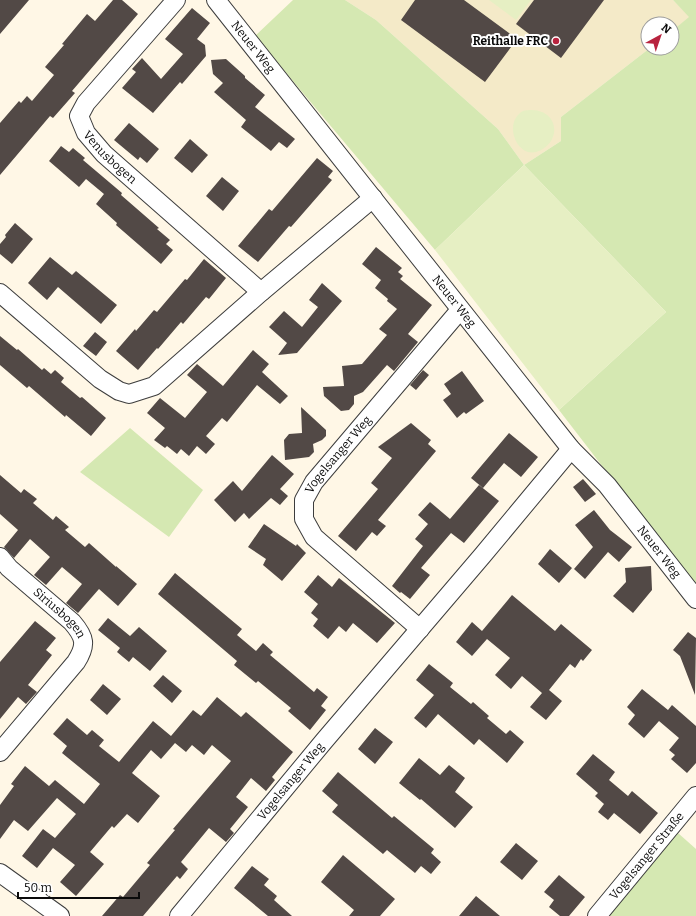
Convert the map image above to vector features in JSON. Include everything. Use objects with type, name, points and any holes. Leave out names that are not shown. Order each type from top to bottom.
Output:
[{"type":"street","name":"Venusbogen","points":[[176,0],[86,103],[79,116],[86,133],[104,154],[261,292]]},
{"type":"street","name":"Neuer Weg","points":[[216,0],[571,449],[607,485],[696,598]]},
{"type":"street","points":[[0,292],[100,379],[119,391],[129,394],[154,386],[261,292],[373,198]]},
{"type":"street","name":"Vogelsanger Weg","points":[[420,629],[314,537],[304,520],[304,500],[314,482],[460,310]]},
{"type":"street","name":"Vogelsanger Weg","points":[[179,916],[319,747],[571,449]]},
{"type":"street","name":"Siriusbogen","points":[[0,557],[9,568],[72,622],[80,631],[83,642],[82,652],[76,662],[0,752]]},
{"type":"street","name":"Vogelsanger Straße","points":[[597,916],[696,796]]},
{"type":"street","points":[[0,873],[60,916]]},
{"type":"shaded area","points":[[345,0],[673,0],[690,17],[680,25],[680,16],[640,16],[640,56],[561,117],[561,141],[524,165],[498,129],[376,20]]},
{"type":"green space","points":[[293,0],[345,0],[376,20],[498,129],[524,165],[435,250],[255,36]]},
{"type":"green space","points":[[489,0],[531,0],[516,20]]},
{"type":"green space","points":[[673,0],[696,0],[696,588],[559,410],[666,312],[524,165],[561,141],[561,117],[640,56],[680,56],[680,24],[689,17]]},
{"type":"green space","points":[[532,110],[542,112],[548,116],[553,122],[554,129],[550,143],[536,152],[529,152],[523,149],[514,138],[513,130],[517,116],[523,111]]},
{"type":"green space","points":[[524,165],[666,312],[559,410],[435,250]]},
{"type":"green space","points":[[130,428],[203,490],[169,537],[80,472]]},
{"type":"green space","points":[[678,833],[696,849],[696,916],[609,916]]},
{"type":"building","points":[[0,0],[29,0],[0,34]]},
{"type":"building","points":[[113,0],[122,0],[138,14],[72,91],[75,93],[53,118],[50,116],[0,175],[0,123],[19,101],[21,103],[27,96],[32,101],[54,75],[45,67],[64,45],[62,44],[87,14],[95,21]]},
{"type":"building","points":[[415,0],[464,0],[517,39],[485,82],[401,20]]},
{"type":"building","name":"Reithalle FRC","points":[[534,0],[604,0],[561,58],[516,24]]},
{"type":"building","points":[[192,8],[210,23],[197,39],[205,45],[206,56],[182,84],[180,82],[153,113],[122,88],[136,72],[132,69],[142,58],[161,79],[183,54],[165,39]]},
{"type":"building","points":[[226,59],[265,95],[255,107],[295,139],[287,148],[279,142],[271,151],[241,127],[246,120],[214,92],[223,83],[213,74],[211,60]]},
{"type":"building","points":[[129,123],[159,149],[147,163],[140,157],[138,160],[114,140]]},
{"type":"building","points":[[190,139],[208,155],[192,173],[174,158]]},
{"type":"building","points":[[61,146],[69,152],[73,148],[85,158],[83,160],[122,193],[121,195],[159,228],[157,229],[170,240],[166,244],[173,250],[161,264],[116,225],[117,223],[96,204],[104,194],[86,179],[79,187],[49,161]]},
{"type":"building","points":[[317,158],[333,171],[328,177],[332,180],[258,262],[238,246],[269,209],[272,211]]},
{"type":"building","points":[[222,177],[239,191],[223,211],[206,196]]},
{"type":"building","points":[[15,223],[33,239],[12,264],[0,254],[0,244]]},
{"type":"building","points":[[376,247],[402,268],[398,272],[403,276],[400,279],[432,305],[408,334],[418,342],[394,371],[387,365],[363,392],[354,396],[354,404],[349,410],[341,411],[324,396],[323,387],[344,386],[342,366],[362,364],[387,335],[379,329],[397,309],[375,288],[381,280],[362,264]]},
{"type":"building","points":[[50,257],[72,275],[76,271],[117,305],[101,324],[58,287],[47,300],[28,283]]},
{"type":"building","points":[[204,259],[226,278],[209,299],[206,297],[183,324],[181,322],[138,370],[116,351],[154,310],[157,312],[185,279],[187,280]]},
{"type":"building","points":[[322,283],[342,301],[297,353],[278,355],[287,343],[269,327],[284,311],[302,327],[318,307],[309,300]]},
{"type":"building","points":[[95,332],[107,342],[96,356],[83,346]]},
{"type":"building","points":[[0,336],[17,350],[18,349],[42,370],[44,368],[51,374],[55,370],[64,378],[61,382],[80,398],[82,397],[106,418],[91,436],[66,415],[65,417],[29,386],[27,388],[0,365]]},
{"type":"building","points":[[253,350],[269,364],[262,372],[288,396],[280,404],[257,385],[227,422],[222,418],[206,436],[215,444],[206,454],[197,446],[189,456],[181,449],[177,454],[167,446],[165,448],[154,440],[165,428],[147,413],[160,398],[185,418],[207,392],[187,375],[197,364],[223,386]]},
{"type":"building","points":[[423,370],[429,375],[416,390],[410,385]]},
{"type":"building","points":[[462,371],[484,401],[466,414],[464,412],[457,418],[443,400],[451,394],[444,384]]},
{"type":"building","points":[[301,407],[326,430],[326,436],[322,440],[313,444],[314,452],[309,457],[285,460],[284,440],[289,434],[302,433]]},
{"type":"building","points":[[411,423],[431,440],[428,444],[436,451],[378,520],[386,526],[377,536],[372,532],[356,551],[338,536],[378,489],[371,483],[392,458],[378,447]]},
{"type":"building","points":[[509,433],[538,457],[521,477],[504,463],[483,488],[471,478]]},
{"type":"building","points":[[272,455],[294,474],[280,489],[288,496],[280,505],[271,498],[249,519],[244,513],[235,522],[214,500],[233,481],[242,491]]},
{"type":"building","points":[[0,475],[21,493],[24,489],[37,499],[33,503],[53,520],[56,516],[69,527],[65,530],[85,547],[89,543],[137,584],[118,606],[99,589],[78,613],[66,603],[82,584],[62,567],[46,585],[34,575],[50,557],[30,539],[14,558],[4,547],[18,530],[0,514]]},
{"type":"building","points":[[583,479],[596,494],[585,502],[573,487]]},
{"type":"building","points":[[479,485],[499,501],[464,543],[451,533],[421,568],[430,575],[410,599],[401,592],[400,593],[392,586],[423,546],[415,539],[428,524],[418,515],[430,502],[450,519]]},
{"type":"building","points":[[594,510],[610,530],[632,547],[619,562],[608,552],[585,579],[574,569],[593,547],[575,525]]},
{"type":"building","points":[[264,524],[296,546],[297,544],[306,553],[282,581],[263,565],[266,559],[248,547]]},
{"type":"building","points":[[550,549],[572,568],[559,583],[538,564]]},
{"type":"building","points":[[651,566],[652,590],[633,613],[613,596],[626,582],[625,568]]},
{"type":"building","points":[[175,573],[242,629],[237,635],[256,651],[263,643],[273,652],[270,655],[314,692],[317,688],[328,697],[321,706],[326,710],[310,730],[288,711],[291,708],[258,681],[256,683],[234,665],[237,661],[158,594]]},
{"type":"building","points":[[318,575],[332,587],[339,578],[395,623],[377,643],[353,623],[346,632],[339,626],[328,639],[313,626],[318,619],[311,613],[318,604],[304,592]]},
{"type":"building","points":[[512,595],[555,631],[561,624],[592,650],[583,661],[581,659],[575,668],[570,664],[549,690],[562,701],[546,720],[530,707],[542,693],[522,676],[511,689],[495,675],[510,658],[487,639],[472,656],[456,642],[472,622],[482,631]]},
{"type":"building","points":[[108,618],[130,636],[139,627],[167,651],[150,671],[133,657],[129,662],[117,652],[120,648],[98,630]]},
{"type":"building","points":[[35,621],[56,638],[46,650],[52,655],[28,685],[37,692],[26,704],[18,697],[0,719],[0,662]]},
{"type":"building","points":[[688,632],[696,638],[695,695],[680,656],[673,650]]},
{"type":"building","points":[[429,664],[453,683],[450,687],[471,704],[473,702],[489,716],[487,718],[506,734],[510,730],[524,742],[507,763],[479,739],[474,745],[438,714],[426,728],[414,718],[434,695],[416,680]]},
{"type":"building","points":[[163,675],[182,691],[172,703],[153,686]]},
{"type":"building","points":[[103,684],[121,699],[107,715],[90,700]]},
{"type":"building","points":[[642,689],[668,710],[672,705],[696,726],[696,763],[687,773],[671,759],[675,755],[669,750],[679,738],[659,721],[644,738],[628,724],[635,715],[627,707]]},
{"type":"building","points":[[217,697],[241,717],[246,712],[293,752],[272,777],[275,780],[266,791],[251,778],[236,797],[248,807],[230,829],[234,833],[226,842],[209,828],[181,862],[188,869],[180,879],[177,876],[143,916],[102,916],[120,895],[123,897],[150,865],[147,863],[175,830],[173,829],[231,761],[212,745],[204,755],[192,745],[186,752],[175,743],[161,759],[151,750],[132,773],[160,796],[138,823],[127,814],[114,828],[112,826],[90,852],[104,864],[76,896],[60,882],[75,865],[53,848],[37,868],[22,856],[43,829],[55,838],[76,814],[57,798],[28,831],[14,820],[0,839],[0,805],[14,786],[11,784],[25,766],[49,786],[55,780],[84,804],[100,784],[62,753],[67,746],[53,734],[67,718],[87,735],[92,730],[104,740],[99,746],[119,762],[153,721],[171,736],[193,710],[201,716]]},
{"type":"building","points":[[375,728],[393,742],[375,764],[358,749]]},
{"type":"building","points":[[593,754],[615,772],[609,780],[628,796],[632,791],[658,813],[640,834],[614,813],[608,820],[598,812],[604,804],[595,796],[598,793],[576,774]]},
{"type":"building","points":[[419,758],[440,775],[449,765],[465,778],[455,792],[473,807],[455,828],[421,799],[420,800],[399,783]]},
{"type":"building","points":[[338,772],[392,818],[394,816],[434,849],[431,853],[441,862],[431,874],[421,866],[415,873],[387,850],[383,854],[332,812],[338,805],[322,791]]},
{"type":"building","points":[[516,843],[538,861],[522,880],[500,862]]},
{"type":"building","points":[[343,855],[395,899],[380,916],[349,916],[354,910],[321,882]]},
{"type":"building","points":[[252,866],[269,879],[264,885],[277,896],[274,900],[292,916],[268,916],[234,888]]},
{"type":"building","points":[[559,875],[585,897],[569,916],[560,916],[549,907],[554,900],[544,892]]},
{"type":"building","points":[[476,896],[500,916],[459,916]]},
{"type":"place","name":"Reithalle FRC","points":[[556,41]]}]
